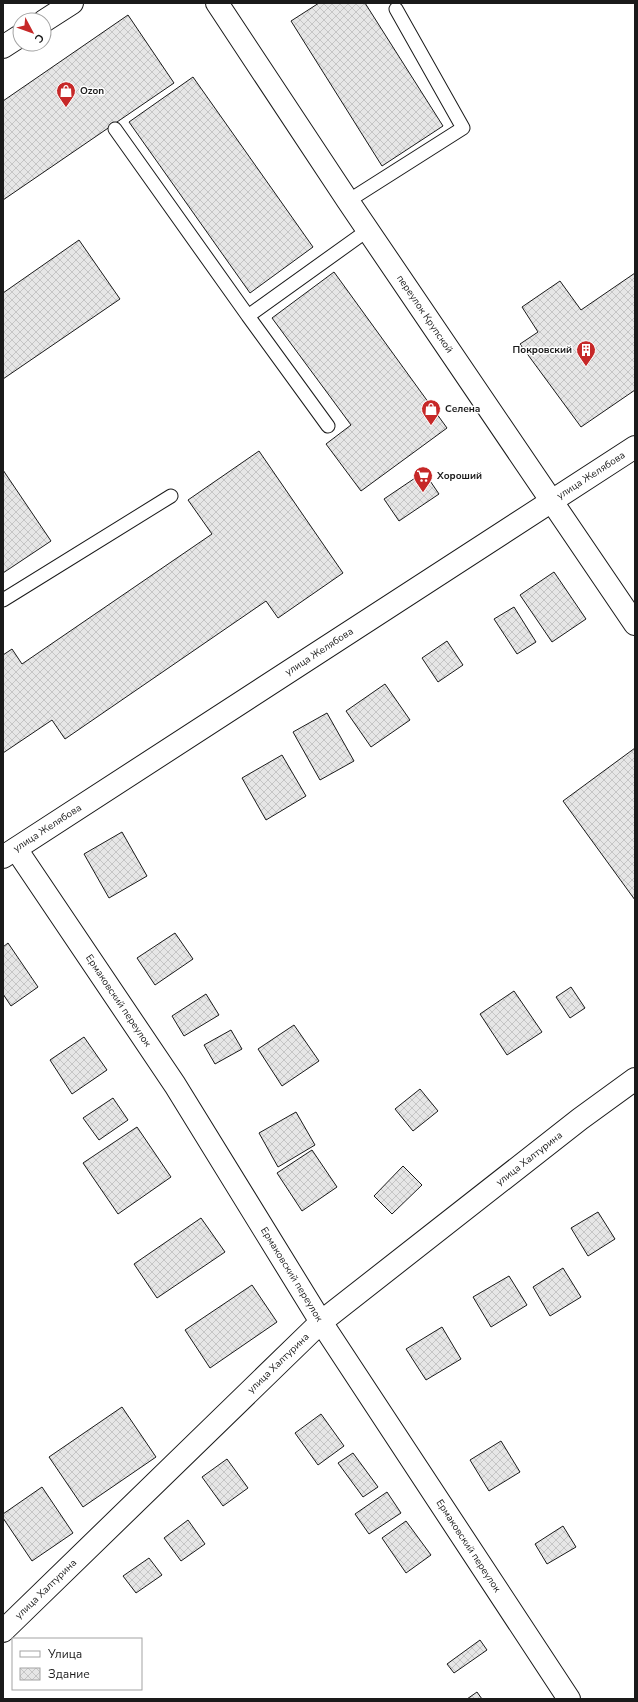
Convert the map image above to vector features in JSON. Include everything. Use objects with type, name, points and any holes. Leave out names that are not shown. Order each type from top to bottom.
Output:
[{"type":"street","points":[[52,16],[72,3]]},
{"type":"street","name":"переулок Крупской","points":[[217,3],[348,201],[635,624]]},
{"type":"street","points":[[3,47],[12,41]]},
{"type":"street","name":"улица Желябова","points":[[9,853],[635,447]]},
{"type":"street","name":"Ермаковский переулок","points":[[9,853],[175,1085],[321,1322],[569,1699]]},
{"type":"street","name":"улица Халтурина","points":[[3,1631],[321,1322],[580,1118],[635,1078]]},
{"type":"lane","points":[[348,201],[463,128],[396,9]]},
{"type":"lane","points":[[115,129],[328,426]]},
{"type":"lane","points":[[248,316],[368,230]]},
{"type":"lane","points":[[3,600],[171,496]]},
{"type":"building","points":[[319,3],[365,3],[443,126],[382,166],[291,21]]},
{"type":"building","points":[[128,15],[174,83],[3,200],[3,101]]},
{"type":"building","points":[[193,77],[313,247],[250,293],[129,122]]},
{"type":"building","points":[[79,240],[120,299],[3,379],[3,293]]},
{"type":"building","points":[[334,272],[447,428],[361,491],[326,444],[351,425],[272,318]]},
{"type":"building","name":"Покровский","points":[[635,273],[635,390],[581,427],[520,344],[538,332],[522,307],[560,281],[581,310]]},
{"type":"building","points":[[259,451],[343,573],[278,618],[266,601],[65,739],[52,720],[3,753],[3,655],[12,649],[22,664],[212,534],[188,500]]},
{"type":"building","points":[[3,470],[51,541],[3,573]]},
{"type":"building","points":[[424,472],[439,494],[399,521],[384,499]]},
{"type":"building","points":[[554,572],[586,619],[552,642],[520,595]]},
{"type":"building","points":[[514,607],[536,642],[517,654],[494,619]]},
{"type":"building","points":[[447,641],[463,665],[438,682],[422,658]]},
{"type":"building","points":[[385,684],[410,720],[371,747],[346,711]]},
{"type":"building","points":[[327,713],[354,761],[320,780],[293,732]]},
{"type":"building","points":[[635,748],[635,900],[563,801]]},
{"type":"building","points":[[282,755],[306,796],[266,820],[242,778]]},
{"type":"building","points":[[122,832],[147,876],[109,898],[84,854]]},
{"type":"building","points":[[175,933],[193,959],[155,985],[137,958]]},
{"type":"building","points":[[8,943],[38,987],[11,1006],[3,994],[3,947]]},
{"type":"building","points":[[571,987],[585,1008],[570,1018],[556,997]]},
{"type":"building","points":[[514,991],[542,1032],[507,1055],[480,1014]]},
{"type":"building","points":[[206,994],[219,1015],[184,1036],[172,1016]]},
{"type":"building","points":[[294,1025],[319,1061],[282,1086],[258,1049]]},
{"type":"building","points":[[231,1030],[242,1049],[215,1064],[204,1045]]},
{"type":"building","points":[[84,1037],[107,1070],[72,1094],[50,1060]]},
{"type":"building","points":[[420,1089],[438,1111],[413,1131],[395,1109]]},
{"type":"building","points":[[113,1098],[128,1120],[99,1140],[83,1118]]},
{"type":"building","points":[[296,1112],[315,1145],[278,1167],[259,1133]]},
{"type":"building","points":[[137,1127],[171,1177],[118,1214],[83,1163]]},
{"type":"building","points":[[312,1150],[337,1187],[302,1211],[277,1173]]},
{"type":"building","points":[[403,1166],[422,1185],[392,1214],[374,1196]]},
{"type":"building","points":[[598,1212],[615,1239],[588,1256],[571,1228]]},
{"type":"building","points":[[201,1218],[225,1252],[157,1298],[134,1264]]},
{"type":"building","points":[[563,1268],[581,1297],[550,1316],[533,1287]]},
{"type":"building","points":[[509,1276],[527,1305],[491,1327],[473,1297]]},
{"type":"building","points":[[252,1285],[277,1322],[210,1368],[185,1330]]},
{"type":"building","points":[[442,1327],[461,1359],[426,1380],[406,1349]]},
{"type":"building","points":[[122,1407],[156,1457],[83,1507],[49,1457]]},
{"type":"building","points":[[321,1414],[344,1446],[318,1465],[295,1433]]},
{"type":"building","points":[[501,1441],[520,1472],[489,1491],[470,1460]]},
{"type":"building","points":[[353,1453],[378,1487],[363,1497],[338,1463]]},
{"type":"building","points":[[227,1459],[248,1488],[223,1506],[202,1477]]},
{"type":"building","points":[[42,1487],[73,1533],[32,1561],[3,1518],[3,1514]]},
{"type":"building","points":[[387,1492],[401,1513],[369,1534],[355,1514]]},
{"type":"building","points":[[188,1520],[205,1544],[181,1561],[164,1538]]},
{"type":"building","points":[[406,1521],[431,1555],[406,1573],[382,1538]]},
{"type":"building","points":[[563,1526],[576,1547],[547,1564],[535,1544]]},
{"type":"building","points":[[149,1558],[162,1575],[136,1593],[123,1576]]},
{"type":"building","points":[[480,1640],[487,1650],[454,1673],[447,1664]]},
{"type":"building","points":[[477,1692],[482,1699],[467,1699]]},
{"type":"place","name":"Ozon","points":[[66,108]]},
{"type":"place","name":"Покровский","points":[[586,367]]},
{"type":"place","name":"Селена","points":[[431,426]]},
{"type":"place","name":"Хороший","points":[[423,493]]}]
